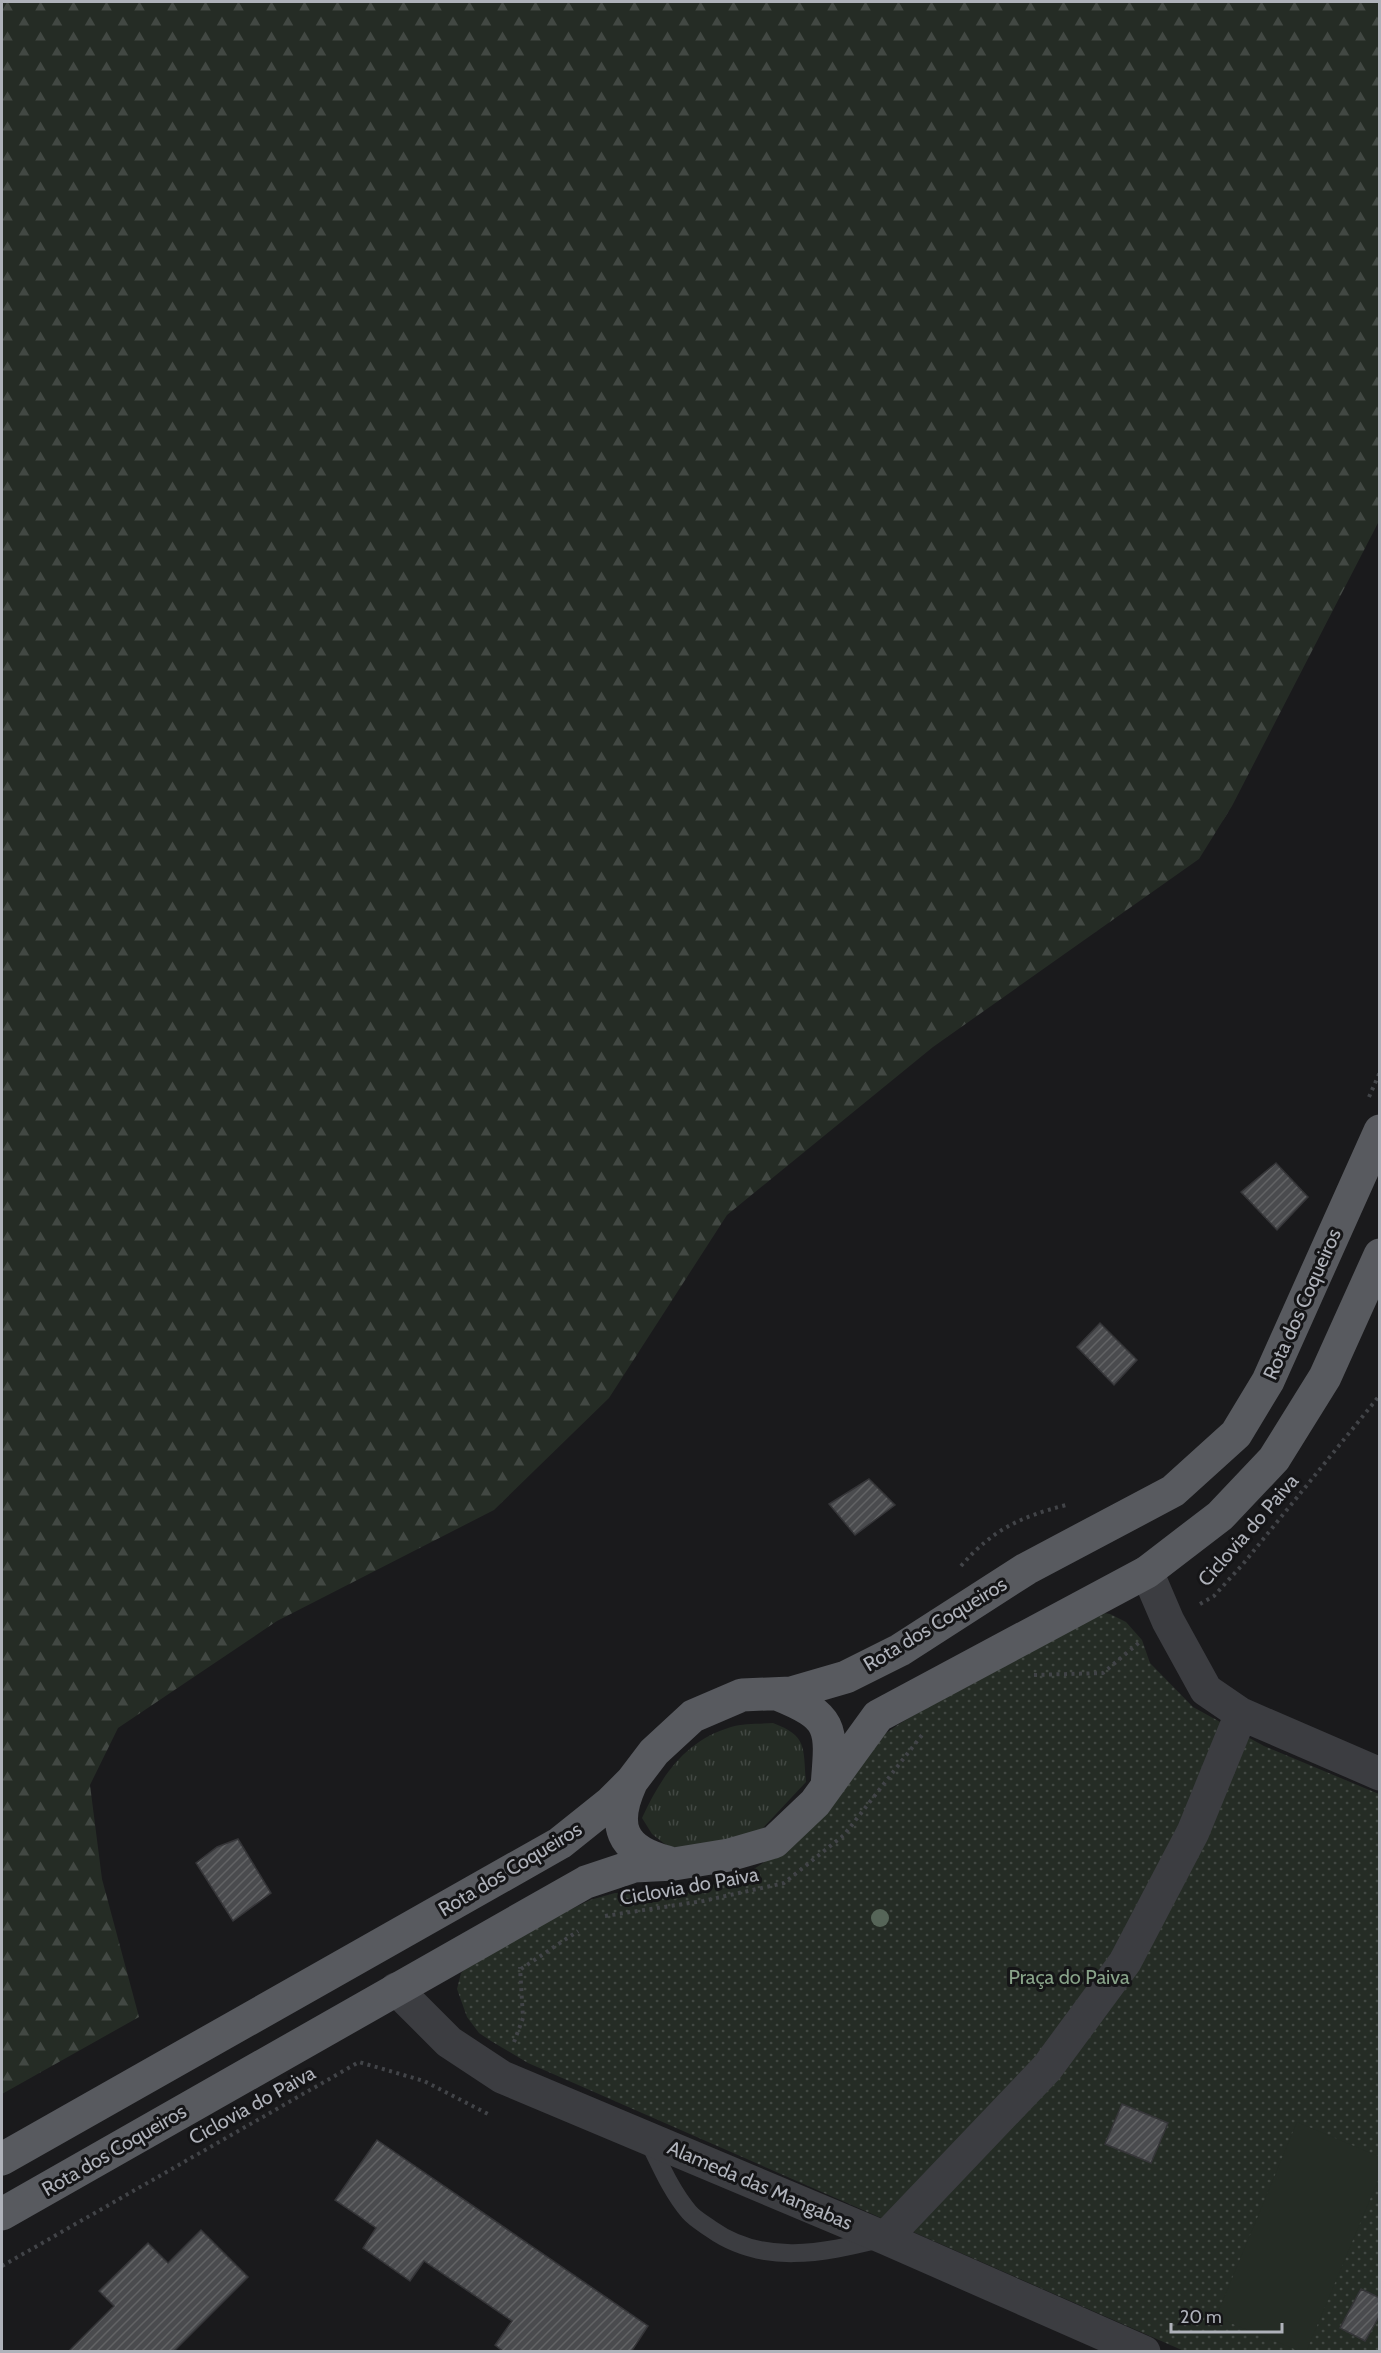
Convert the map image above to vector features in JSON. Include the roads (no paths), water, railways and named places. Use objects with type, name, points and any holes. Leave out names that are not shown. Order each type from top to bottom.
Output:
[{"type":"main road","name":"Rota dos Coqueiros","points":[[2,2158],[560,1843],[610,1803],[632,1781],[654,1752],[693,1716],[742,1695],[792,1693],[846,1677],[900,1650],[1026,1569],[1173,1491],[1236,1434],[1268,1381],[1380,1131]]},
{"type":"main road","name":"Rota dos Coqueiros","points":[[2,2214],[586,1882],[634,1866],[674,1864],[729,1855],[774,1842],[815,1803],[878,1716],[1147,1572],[1220,1516],[1274,1459],[1325,1377],[1380,1255]]},
{"type":"main road","points":[[777,1694],[808,1707],[826,1724],[830,1746],[827,1785]]},
{"type":"main road","points":[[632,1781],[620,1815],[623,1831],[631,1846],[648,1857],[674,1864]]},
{"type":"street","points":[[1147,1572],[1168,1621],[1206,1689],[1241,1714],[1380,1774]]},
{"type":"street","points":[[885,2238],[1047,2068],[1125,1962],[1194,1832],[1241,1714]]},
{"type":"street","name":"Alameda das Mangabas","points":[[396,1989],[449,2042],[502,2077],[885,2238],[1144,2352]]},
{"type":"lane","points":[[647,2137],[669,2183],[690,2214],[729,2242],[779,2254],[826,2253],[885,2238]]},
{"type":"park label","name":"Praça do Paiva","points":[[1069,1977]]}]
